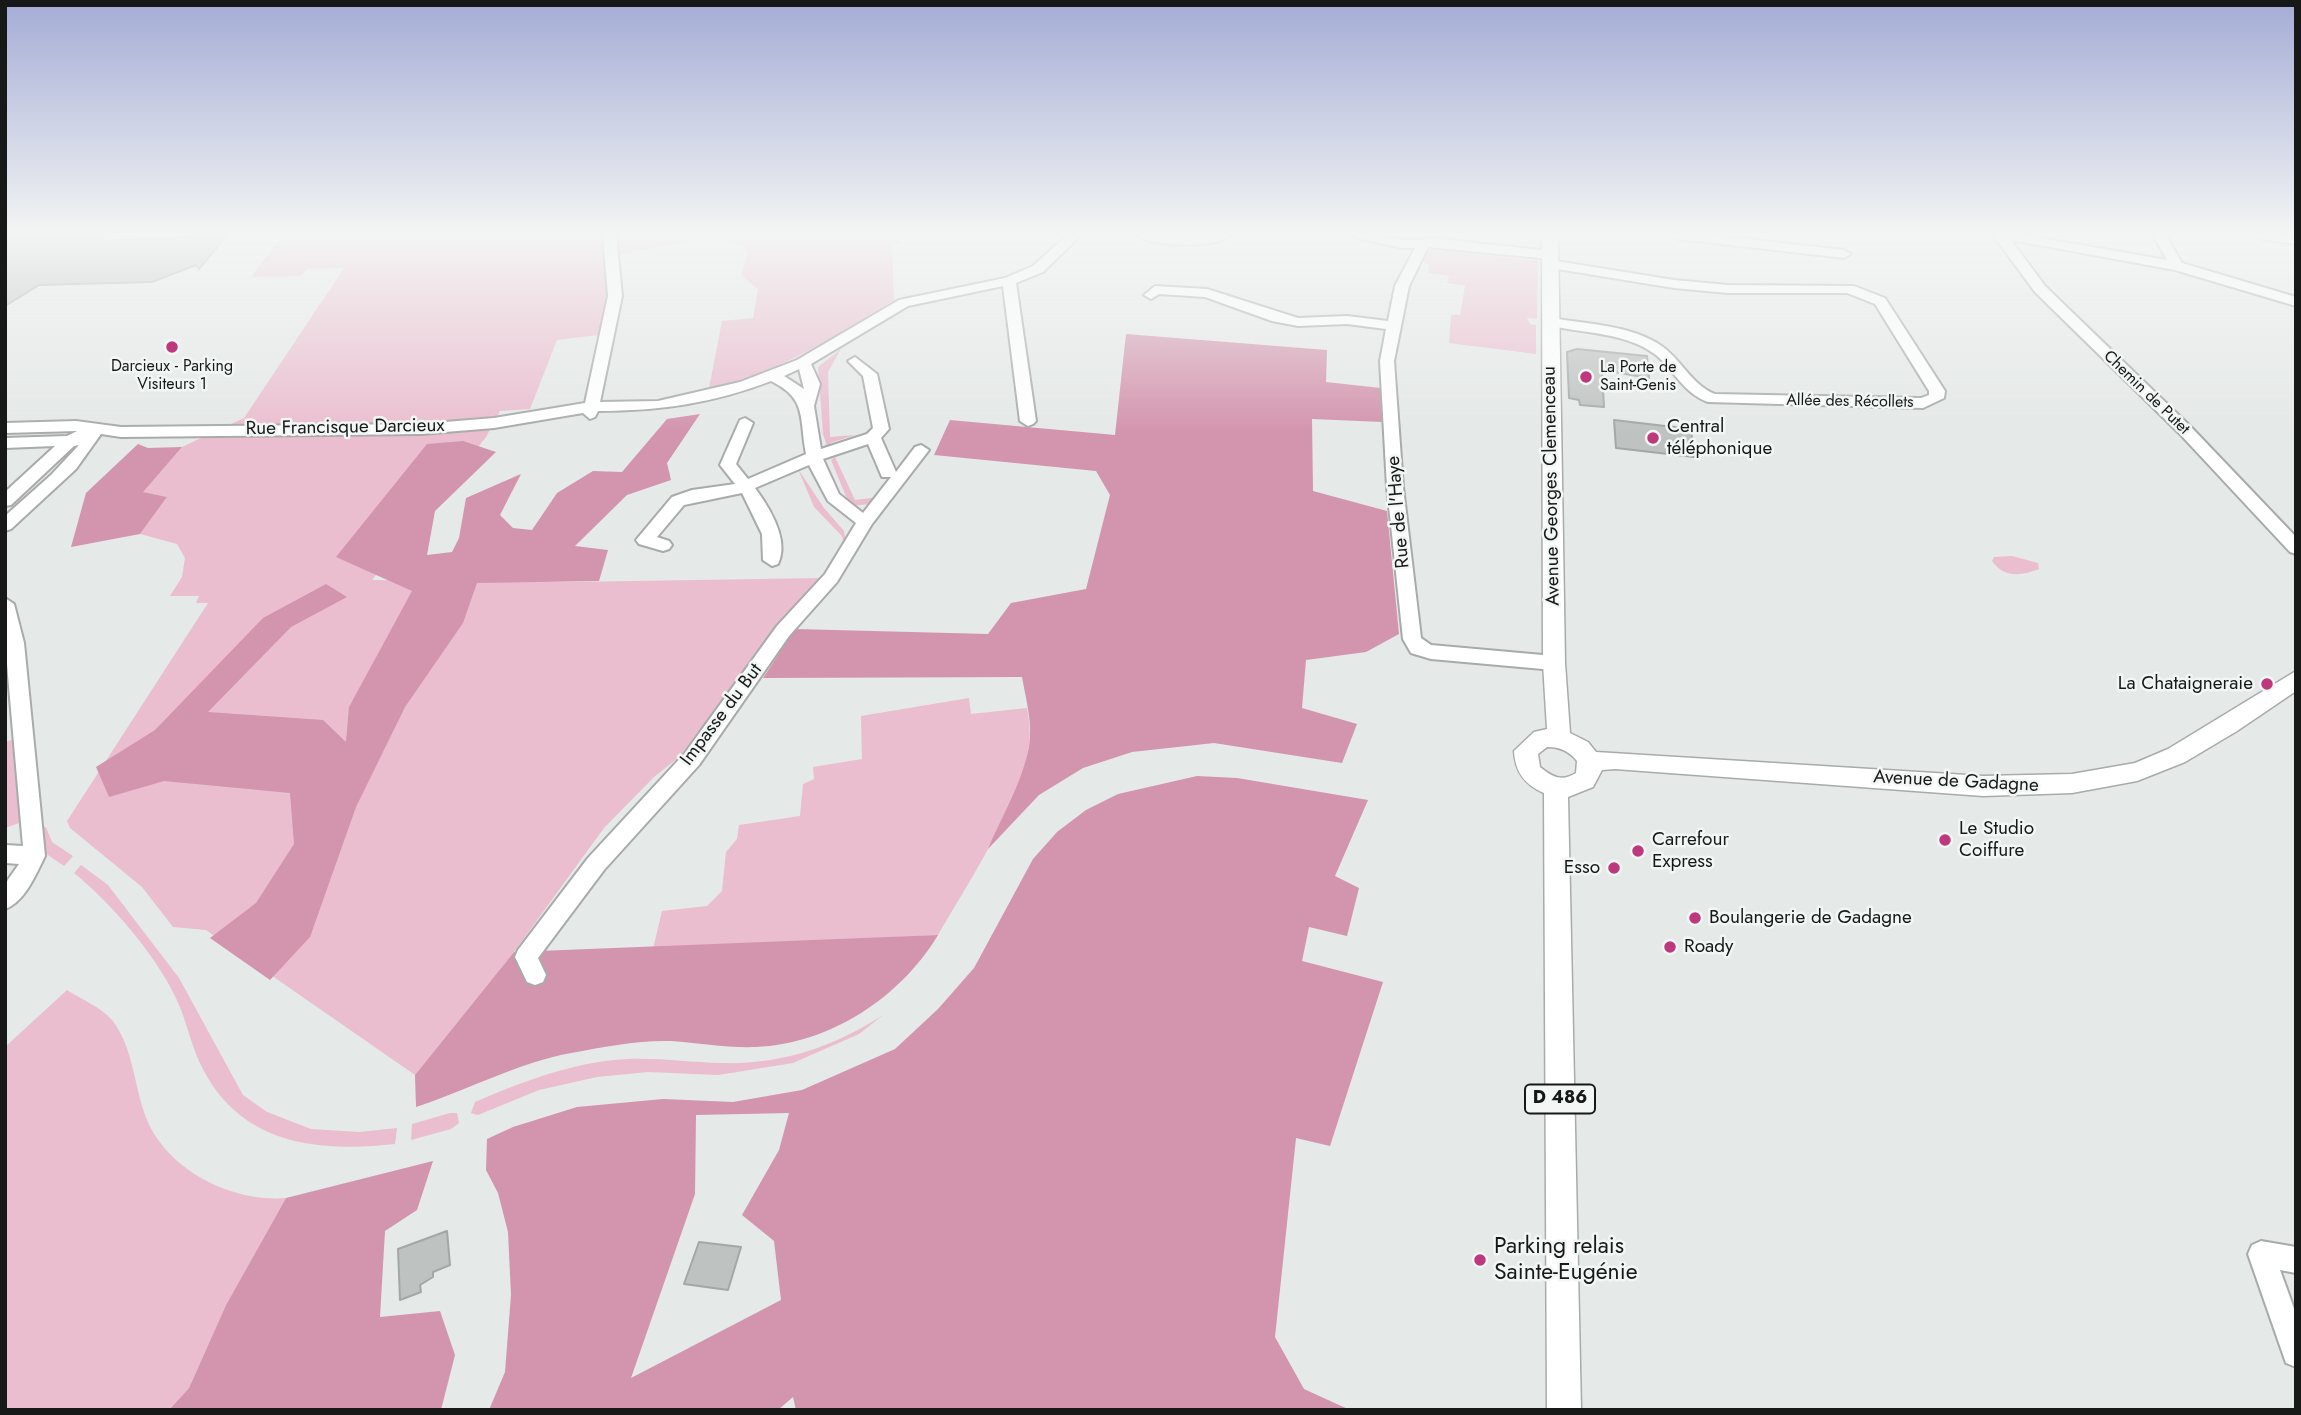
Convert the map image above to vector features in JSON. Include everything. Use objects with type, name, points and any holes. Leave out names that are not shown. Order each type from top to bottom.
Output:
[{"type":"main road","name":"Avenue Georges Clemenceau","points":[[1551,301],[1554,663],[1559,738]]},
{"type":"main road","name":"Avenue de Gadagne","points":[[1590,761],[1615,760],[1983,786],[2040,787],[2101,779],[2158,764],[2212,736],[2296,679]]},
{"type":"main road","points":[[1559,738],[1578,746],[1590,761],[1589,776],[1584,782],[1566,788],[1556,787],[1531,773],[1524,758],[1526,751],[1535,741],[1559,738]]},
{"type":"main road","name":"D 486","points":[[1556,787],[1564,1410]]},
{"type":"street","points":[[591,411],[614,301]]},
{"type":"street","name":"Rue Francisque Darcieux","points":[[5,428],[94,433],[421,429],[494,423],[569,411],[628,415],[681,408],[803,363],[904,303],[913,301]]},
{"type":"street","points":[[1012,301],[1028,421]]},
{"type":"street","points":[[1229,301],[1277,318],[1298,322],[1347,320],[1394,326]]},
{"type":"street","name":"Rue de l'Haye","points":[[1399,301],[1387,361],[1395,487],[1412,639],[1418,648],[1431,652],[1554,663]]},
{"type":"street","name":"Allée des Récollets","points":[[1551,322],[1652,346],[1671,361],[1697,394],[1713,399],[1923,402],[1936,398],[1937,391],[1880,301]]},
{"type":"street","name":"Chemin de Putet","points":[[2052,301],[2185,430],[2296,548]]},
{"type":"street","points":[[663,545],[645,540],[678,501],[692,495],[724,493],[746,486],[813,457],[873,437],[881,429],[881,421],[870,374],[855,362]]},
{"type":"street","points":[[803,363],[813,377],[813,391],[807,406]]},
{"type":"street","points":[[773,376],[798,390],[807,406],[813,457],[835,503],[848,514],[866,521]]},
{"type":"street","points":[[745,423],[728,465],[752,492],[774,546],[772,560]]},
{"type":"street","points":[[5,524],[94,433]]},
{"type":"street","name":"Rue Francisque Darcieux","points":[[5,443],[69,442],[94,433]]},
{"type":"street","points":[[873,437],[888,473]]},
{"type":"street","points":[[5,501],[69,442]]},
{"type":"street","name":"Impasse du But","points":[[536,975],[526,957],[596,864],[692,759],[783,631],[831,578],[866,521],[921,450]]},
{"type":"street","points":[[5,604],[15,643],[34,856],[9,892]]},
{"type":"street","points":[[5,855],[34,856]]},
{"type":"street","points":[[2296,1260],[2261,1254],[2296,1353]]},
{"type":"shaded area","points":[[322,301],[607,301],[599,335],[557,340],[530,409],[500,411],[486,437],[372,580],[571,582],[822,578],[761,649],[680,756],[653,778],[604,828],[514,952],[415,1075],[206,930],[173,927],[142,887],[70,828],[67,821],[208,603],[196,603],[199,596],[170,596],[182,577],[185,558],[177,544],[140,534],[167,497],[142,492],[182,447],[244,418]]},
{"type":"shaded area","points":[[756,301],[892,301],[828,340],[782,363],[735,382],[709,388],[722,321],[753,318]]},
{"type":"shaded area","points":[[1462,301],[1537,301],[1537,319],[1527,318],[1530,324],[1536,325],[1536,354],[1449,343],[1451,315],[1460,315]]},
{"type":"shaded area","points":[[1126,334],[1327,350],[1326,382],[1381,388],[1383,422],[1312,419],[1313,491],[1387,511],[1399,634],[1366,652],[1306,660],[1302,708],[1357,724],[1342,763],[1214,743],[1132,752],[1083,768],[1039,795],[988,849],[1017,786],[1029,747],[1030,721],[1022,677],[763,678],[795,629],[988,634],[1011,603],[1086,589],[1110,495],[1096,471],[934,455],[950,420],[1115,435]]},
{"type":"shaded area","points":[[841,349],[828,372],[830,437],[855,435],[830,443],[832,448],[828,449],[823,434],[818,367]]},
{"type":"shaded area","points":[[700,414],[667,463],[671,480],[627,495],[575,546],[608,550],[599,581],[477,583],[463,623],[405,707],[356,807],[310,937],[270,980],[210,938],[256,903],[294,844],[290,793],[164,781],[109,797],[96,767],[155,730],[263,618],[326,584],[347,597],[291,627],[208,712],[323,720],[346,742],[349,707],[412,591],[336,557],[427,444],[463,441],[496,452],[435,511],[427,555],[452,552],[459,538],[466,498],[521,474],[500,515],[513,528],[532,530],[557,493],[593,471],[622,472],[667,419]]},
{"type":"shaded area","points":[[138,444],[148,448],[182,447],[143,492],[167,497],[140,534],[71,547],[86,493]]},
{"type":"shaded area","points":[[835,457],[855,500],[880,497],[871,504],[850,506],[831,460]]},
{"type":"shaded area","points":[[798,469],[824,508],[844,531],[846,545],[841,535],[814,507]]},
{"type":"shaded area","points":[[2012,556],[2038,563],[2039,569],[2026,573],[2007,573],[1992,561],[1994,557]]},
{"type":"shaded area","points":[[969,698],[971,714],[1027,708],[1029,746],[1024,768],[1004,818],[938,935],[653,949],[662,911],[707,906],[722,891],[726,852],[737,839],[739,825],[800,816],[803,784],[814,779],[813,767],[862,759],[861,716]]},
{"type":"shaded area","points":[[17,738],[22,822],[5,828],[5,742]]},
{"type":"shaded area","points":[[1197,776],[1237,778],[1368,800],[1335,876],[1359,888],[1347,936],[1309,927],[1302,961],[1383,982],[1330,1146],[1296,1138],[1275,1337],[1304,1389],[1350,1410],[796,1410],[793,1397],[778,1410],[489,1410],[505,1372],[511,1295],[508,1232],[498,1193],[486,1170],[487,1139],[513,1127],[577,1107],[663,1099],[733,1102],[802,1090],[895,1049],[938,1009],[974,968],[1033,859],[1057,832],[1086,810],[1118,794]],"holes":[[[789,1113],[779,1150],[742,1215],[774,1241],[781,1300],[631,1378],[695,1194],[696,1115]]]},
{"type":"shaded area","points":[[46,827],[52,842],[73,856],[64,866],[42,851],[38,829]]},
{"type":"shaded area","points":[[81,865],[108,885],[179,978],[243,1095],[267,1112],[311,1129],[359,1132],[397,1128],[395,1144],[339,1147],[312,1144],[286,1139],[262,1129],[240,1115],[221,1096],[204,1071],[179,1005],[156,963],[117,914],[74,873]]},
{"type":"shaded area","points":[[938,935],[923,957],[884,997],[836,1027],[810,1037],[784,1044],[756,1047],[659,1041],[596,1048],[531,1063],[416,1107],[415,1075],[514,952]]},
{"type":"shaded area","points":[[67,990],[103,1012],[119,1030],[128,1052],[144,1112],[153,1132],[166,1150],[201,1178],[222,1188],[243,1195],[286,1198],[226,1305],[189,1388],[169,1410],[5,1410],[5,1047]]},
{"type":"shaded area","points":[[883,1015],[859,1034],[793,1063],[718,1075],[648,1072],[597,1077],[539,1090],[478,1115],[471,1113],[475,1102],[561,1070],[596,1062],[627,1059],[721,1063],[764,1061],[826,1045]]},
{"type":"shaded area","points":[[457,1113],[459,1123],[451,1129],[411,1140],[412,1124]]},
{"type":"shaded area","points":[[433,1161],[417,1210],[385,1231],[380,1317],[440,1311],[455,1355],[441,1410],[169,1410],[189,1388],[226,1305],[286,1198]]},
{"type":"building","name":"La Porte de Saint-Genis","points":[[1577,349],[1647,356],[1649,378],[1602,370],[1604,407],[1580,405],[1579,400],[1569,398],[1567,352]]},
{"type":"building","name":"Central téléphonique","points":[[1614,420],[1691,429],[1694,457],[1616,448]]},
{"type":"building","points":[[447,1231],[450,1265],[433,1272],[433,1277],[420,1285],[421,1292],[400,1300],[398,1249]]},
{"type":"building","points":[[699,1242],[741,1247],[728,1290],[684,1284]]},
{"type":"place","name":"Darcieux - Parking Visiteurs 1","points":[[172,347]]},
{"type":"place","name":"La Porte de Saint-Genis","points":[[1586,377]]},
{"type":"place","name":"Central téléphonique","points":[[1653,438]]},
{"type":"place","name":"La Chataigneraie","points":[[2267,684]]},
{"type":"place","name":"Le Studio Coiffure","points":[[1945,840]]},
{"type":"place","name":"Carrefour Express","points":[[1638,851]]},
{"type":"place","name":"Esso","points":[[1614,868]]},
{"type":"place","name":"Boulangerie de Gadagne","points":[[1695,918]]},
{"type":"place","name":"Roady","points":[[1670,947]]},
{"type":"place","name":"Parking relais Sainte-Eugénie","points":[[1480,1260]]}]
